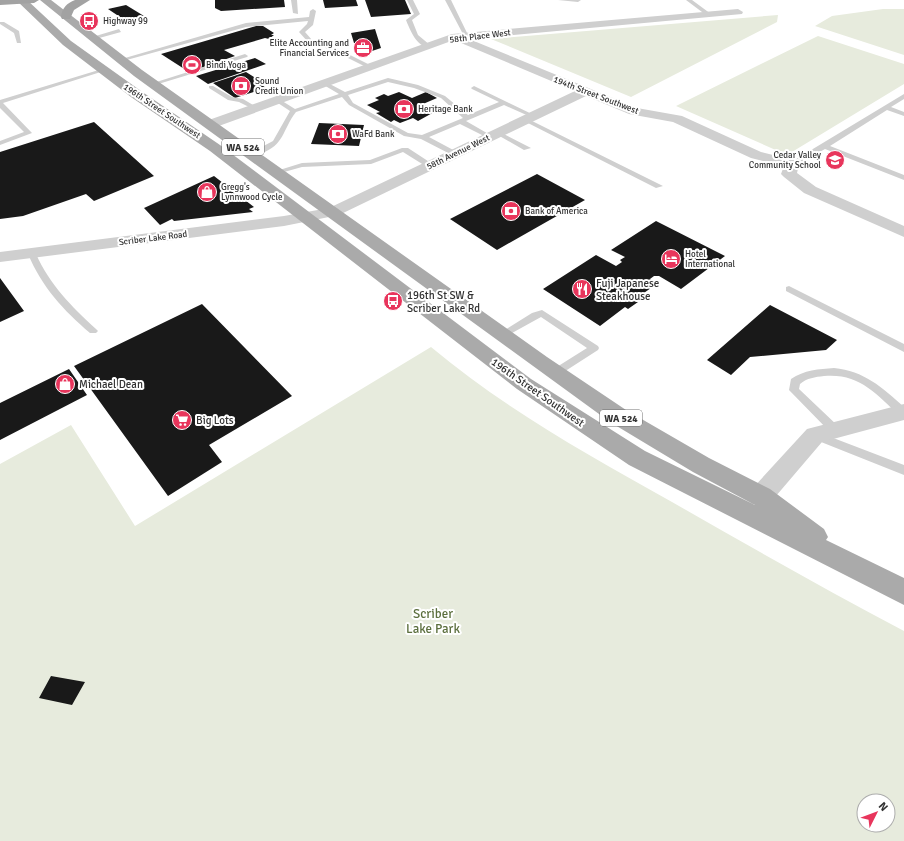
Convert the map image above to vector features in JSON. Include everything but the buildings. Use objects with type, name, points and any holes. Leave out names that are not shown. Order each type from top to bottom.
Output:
[{"type":"highway","points":[[0,2],[34,0]]},
{"type":"highway","points":[[66,17],[70,7],[85,0]]},
{"type":"main road","name":"196th Street Southwest","points":[[21,0],[67,42],[202,139],[524,384],[637,458],[904,592]]},
{"type":"main road","name":"196th Street Southwest","points":[[45,0],[153,84],[211,124],[556,373],[624,420],[701,465],[761,496],[854,568]]},
{"type":"main road","points":[[104,70],[116,69],[138,73]]},
{"type":"main road","points":[[175,121],[183,119],[203,126],[211,124]]},
{"type":"main road","points":[[637,458],[659,460],[736,495],[761,496]]},
{"type":"street","name":"58th Place West","points":[[211,124],[324,83],[369,71],[452,37],[738,12]]},
{"type":"street","name":"194th Street Southwest","points":[[452,37],[470,42],[584,92],[634,111],[677,119],[756,155],[792,164]]},
{"type":"street","name":"58th Avenue West","points":[[333,212],[584,92]]},
{"type":"street","points":[[792,164],[789,174],[810,190],[904,232]]},
{"type":"street","points":[[306,218],[333,212]]},
{"type":"street","name":"Scriber Lake Road","points":[[0,257],[306,218]]},
{"type":"street","points":[[761,496],[825,433],[903,412]]},
{"type":"lane","points":[[294,0],[296,13]]},
{"type":"lane","points":[[410,0],[417,14],[409,20],[414,35],[418,40],[428,46]]},
{"type":"lane","points":[[448,0],[467,36]]},
{"type":"lane","points":[[561,0],[578,0]]},
{"type":"lane","points":[[690,0],[708,14]]},
{"type":"lane","points":[[313,11],[310,19],[310,25],[302,32],[310,41],[336,50],[382,80],[416,86],[443,97],[465,121],[494,135],[527,148]]},
{"type":"lane","points":[[121,60],[246,25],[310,19]]},
{"type":"lane","points":[[2,23],[17,32],[19,42]]},
{"type":"lane","points":[[92,38],[119,31]]},
{"type":"lane","points":[[153,84],[245,56]]},
{"type":"lane","points":[[0,143],[29,133],[0,103],[104,70]]},
{"type":"lane","points":[[252,154],[271,146],[277,140],[289,116],[294,111],[382,80]]},
{"type":"lane","points":[[324,83],[343,94],[351,104],[372,117],[406,135],[423,137],[454,154]]},
{"type":"lane","points":[[211,87],[230,99],[241,100],[255,108]]},
{"type":"lane","points":[[474,88],[659,186]]},
{"type":"lane","points":[[792,164],[825,146],[904,96]]},
{"type":"lane","points":[[277,100],[294,111]]},
{"type":"lane","points":[[423,137],[465,121],[503,103]]},
{"type":"lane","points":[[886,107],[904,114]]},
{"type":"lane","points":[[825,146],[904,178]]},
{"type":"lane","points":[[277,172],[302,164],[371,162],[402,150],[405,150],[430,165]]},
{"type":"lane","points":[[32,254],[44,282],[65,307],[93,331]]},
{"type":"lane","points":[[789,289],[904,348]]},
{"type":"lane","points":[[502,335],[535,315],[542,313],[594,348],[556,373]]},
{"type":"lane","points":[[903,412],[863,378],[849,372],[834,370],[802,376],[795,382],[794,390],[825,433],[904,470]]},
{"type":"green space","points":[[883,9],[904,9],[904,55],[815,26],[832,16]]},
{"type":"green space","points":[[778,15],[777,22],[631,97],[491,39]]},
{"type":"green space","points":[[818,36],[904,64],[904,84],[787,155],[676,106]]},
{"type":"green space","name":"Scriber Lake Park","points":[[431,347],[488,391],[578,449],[788,568],[904,631],[904,841],[0,841],[0,464],[71,425],[135,526]]},
{"type":"place","name":"Highway 99","points":[[89,21]]},
{"type":"place","name":"Elite Accounting and Financial Services","points":[[363,48]]},
{"type":"place","name":"Bindi Yoga","points":[[192,65]]},
{"type":"place","name":"Sound Credit Union","points":[[241,86]]},
{"type":"place","name":"Heritage Bank","points":[[404,109]]},
{"type":"place","name":"WaFd Bank","points":[[338,134]]},
{"type":"place","name":"Cedar Valley Community School","points":[[835,160]]},
{"type":"place","name":"Gregg's Lynnwood Cycle","points":[[207,192]]},
{"type":"place","name":"Bank of America","points":[[511,211]]},
{"type":"place","name":"Hotel International","points":[[671,259]]},
{"type":"place","name":"Fuji Japanese Steakhouse","points":[[582,289]]},
{"type":"place","name":"196th St SW & Scriber Lake Rd","points":[[393,301]]},
{"type":"place","name":"Michael Dean","points":[[65,384]]},
{"type":"place","name":"Big Lots","points":[[182,420]]}]
